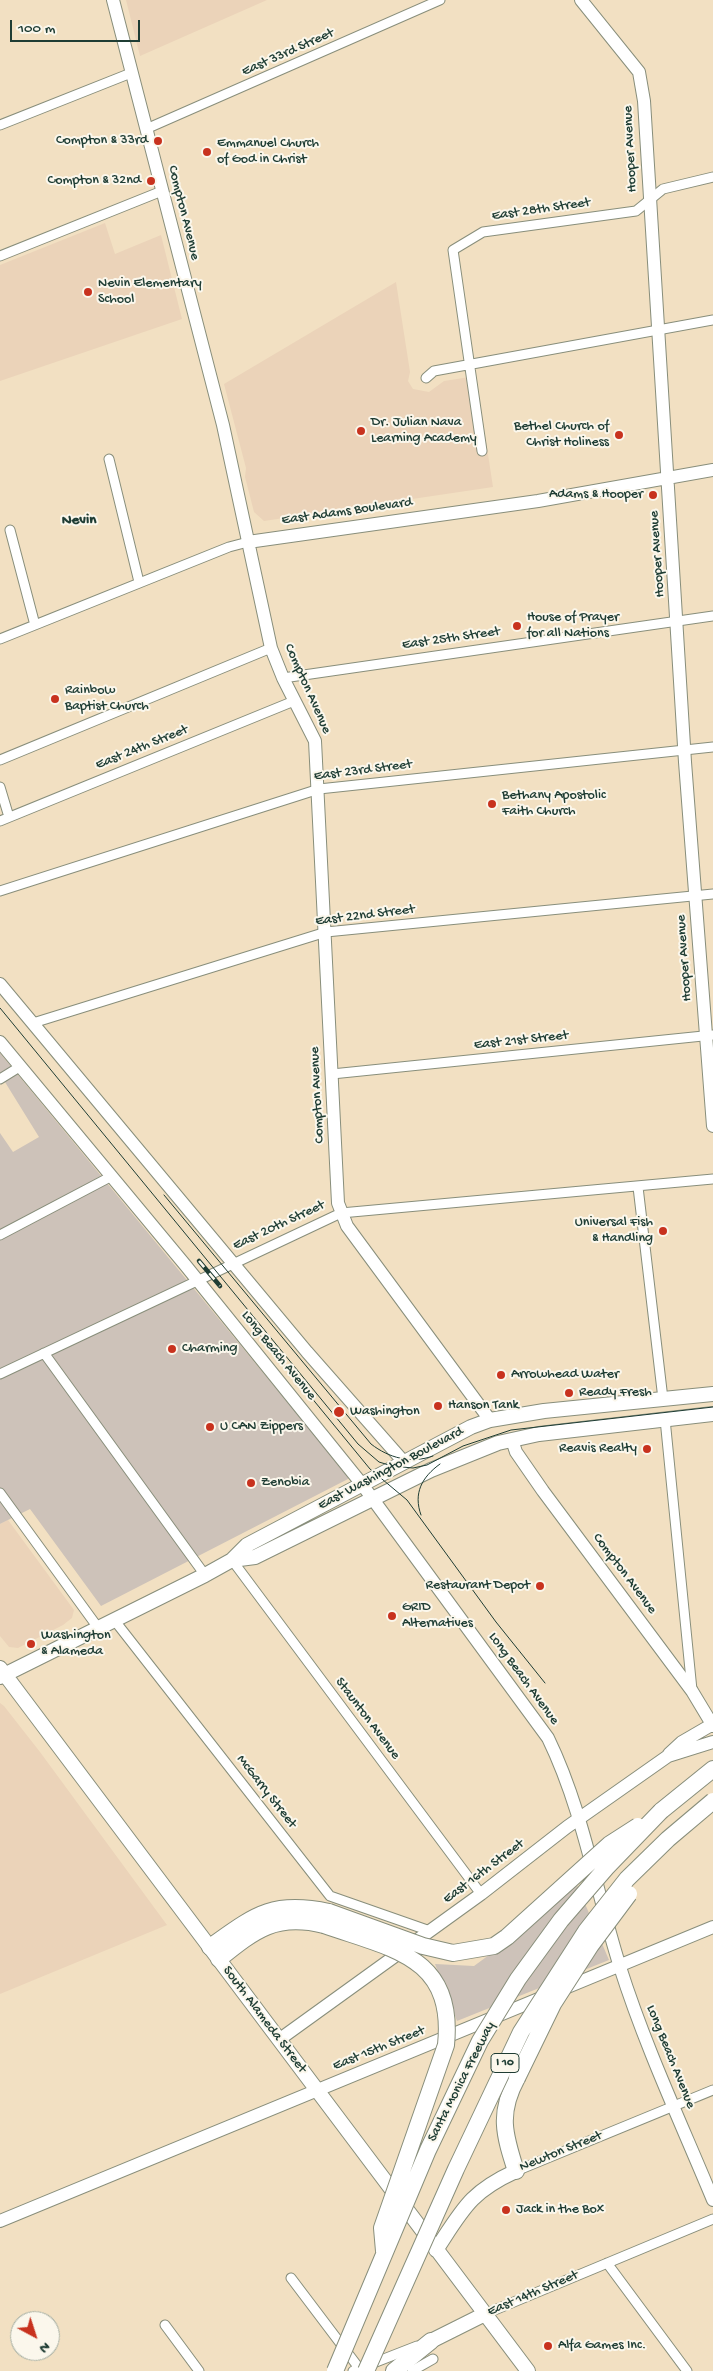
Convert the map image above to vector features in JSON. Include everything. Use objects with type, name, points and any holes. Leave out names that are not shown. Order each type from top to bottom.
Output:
[{"type":"highway","points":[[215,1953],[272,1924],[290,1920],[327,1918],[453,1953],[494,1946],[541,1908],[610,1844],[666,1806],[713,1756]]},
{"type":"highway","name":"Santa Monica Freeway","points":[[335,2371],[428,2150],[480,2041],[518,1979],[561,1920],[606,1868],[666,1806],[713,1769]]},
{"type":"highway","points":[[516,2171],[508,2145],[504,2120],[506,2097],[553,2004],[591,1945],[631,1890],[713,1801]]},
{"type":"highway","name":"I 10","points":[[359,2370],[521,2032],[586,1931],[627,1879],[668,1839],[713,1801]]},
{"type":"highway","points":[[327,1918],[404,1953],[431,1976],[446,2003],[448,2024],[446,2045],[382,2228],[384,2253]]},
{"type":"highway","points":[[394,2371],[431,2340]]},
{"type":"main road","name":"East Washington Boulevard","points":[[2,1673],[99,1629],[205,1575],[232,1560],[247,1545],[361,1484],[399,1457],[471,1426],[490,1420],[544,1411],[713,1394]]},
{"type":"main road","name":"East Washington Boulevard","points":[[232,1560],[255,1557],[431,1470],[484,1448],[539,1434],[713,1414]]},
{"type":"main road","points":[[390,1490],[405,1475],[407,1468],[399,1457]]},
{"type":"main road","name":"South Alameda Street","points":[[2,1673],[280,2039],[528,2371]]},
{"type":"main road","name":"Newton Street","points":[[436,2250],[465,2205],[478,2192],[492,2182],[516,2171]]},
{"type":"main road","name":"East 14th Street","points":[[431,2340],[485,2314]]},
{"type":"street","name":"Compton Avenue","points":[[113,0],[223,425],[271,648],[282,678],[315,741],[319,789],[338,1203],[347,1226],[490,1420]]},
{"type":"street","name":"East 33rd Street","points":[[146,129],[440,0]]},
{"type":"street","name":"Hooper Avenue","points":[[586,2],[639,72],[644,101],[657,332],[678,620],[684,751],[695,896],[710,1036],[713,1126]]},
{"type":"street","points":[[0,125],[132,73]]},
{"type":"street","name":"East 28th Street","points":[[470,365],[454,250],[483,232],[636,211],[663,189],[713,177]]},
{"type":"street","points":[[0,256],[162,191]]},
{"type":"street","points":[[426,378],[434,371],[657,332],[713,320]]},
{"type":"street","points":[[470,365],[482,451]]},
{"type":"street","points":[[109,459],[139,582]]},
{"type":"street","name":"East Adams Boulevard","points":[[0,639],[229,546],[538,501],[713,470]]},
{"type":"street","points":[[10,530],[35,625]]},
{"type":"street","name":"East 25th Street","points":[[282,678],[713,616]]},
{"type":"street","points":[[0,760],[271,648]]},
{"type":"street","name":"East 24th Street","points":[[0,821],[294,701]]},
{"type":"street","name":"East 23rd Street","points":[[0,891],[319,789],[713,747]]},
{"type":"street","points":[[0,786],[9,816]]},
{"type":"street","name":"East 22nd Street","points":[[33,1023],[326,932],[713,894]]},
{"type":"street","name":"Long Beach Avenue","points":[[0,984],[308,1352],[399,1457]]},
{"type":"street","name":"East 21st Street","points":[[332,1074],[710,1036]]},
{"type":"street","name":"Long Beach Avenue","points":[[0,1042],[197,1280],[361,1484],[548,1738],[561,1764],[579,1819],[620,1966],[673,2106],[713,2200]]},
{"type":"street","points":[[0,1079],[20,1066]]},
{"type":"street","points":[[0,1234],[112,1176]]},
{"type":"street","name":"East 20th Street","points":[[0,1374],[341,1213],[713,1179]]},
{"type":"street","points":[[638,1187],[663,1399]]},
{"type":"street","points":[[44,1353],[205,1575]]},
{"type":"street","points":[[665,1419],[692,1690]]},
{"type":"street","name":"Compton Avenue","points":[[512,1440],[516,1452],[543,1491],[692,1690],[713,1724]]},
{"type":"street","points":[[0,1493],[99,1629]]},
{"type":"street","name":"Staunton Avenue","points":[[232,1560],[481,1894]]},
{"type":"street","name":"McGarry Street","points":[[115,1621],[330,1896],[430,1931]]},
{"type":"street","points":[[668,1756],[682,1742],[713,1724]]},
{"type":"street","name":"East 16th Street","points":[[280,2039],[481,1894],[579,1819],[668,1756],[713,1742]]},
{"type":"street","name":"East 15th Street","points":[[0,2221],[713,1927]]},
{"type":"street","name":"Newton Street","points":[[516,2171],[713,2090]]},
{"type":"street","name":"East 14th Street","points":[[485,2314],[713,2219]]},
{"type":"street","points":[[607,2263],[687,2371]]},
{"type":"street","points":[[291,2278],[359,2370]]},
{"type":"street","points":[[165,2326],[199,2371]]},
{"type":"street","name":"East 14th Street","points":[[359,2370],[431,2340]]},
{"type":"street","points":[[412,2371],[433,2359]]},
{"type":"shaded area","points":[[126,0],[267,0],[140,56]]},
{"type":"shaded area","name":"Nevin Elementary School","points":[[105,223],[115,254],[161,235],[182,319],[0,381],[0,265]]},
{"type":"shaded area","name":"Dr. Julian Nava Learning Academy","points":[[396,282],[410,372],[408,381],[413,389],[429,392],[444,381],[476,376],[493,487],[264,521],[254,512],[245,477],[246,468],[224,384]]},
{"type":"shaded area","points":[[0,1053],[349,1477],[101,1606],[30,1509],[0,1524],[0,1133],[13,1152],[39,1137],[0,1074]]},
{"type":"shaded area","points":[[8,1520],[74,1610],[72,1618],[63,1625],[18,1648],[9,1647],[0,1636],[0,1524]]},
{"type":"shaded area","points":[[0,1703],[40,1752],[167,1925],[0,1994]]},
{"type":"shaded area","points":[[577,1885],[609,1960],[457,2021],[435,1964],[474,1966],[515,1936]]},
{"type":"tram line","points":[[0,1008],[358,1444],[379,1462],[392,1466],[413,1468],[427,1465],[463,1446],[511,1430],[713,1407]]},
{"type":"tram line","points":[[164,1195],[371,1444],[385,1453],[401,1458],[417,1459],[433,1456]]},
{"type":"tram line","points":[[260,1335],[370,1469],[407,1500],[496,1622],[545,1683]]},
{"type":"tram line","points":[[421,1515],[418,1500],[421,1486],[428,1474],[440,1464]]},
{"type":"railway","points":[[199,1261],[220,1286]]},
{"type":"place","name":"Compton & 33rd","points":[[158,141]]},
{"type":"place","name":"Emmanuel Church of God in Christ","points":[[207,152]]},
{"type":"place","name":"Compton & 32nd","points":[[151,181]]},
{"type":"place","name":"Nevin Elementary School","points":[[88,292]]},
{"type":"place","name":"Dr. Julian Nava Learning Academy","points":[[361,431]]},
{"type":"place","name":"Bethel Church of Christ Holiness","points":[[619,435]]},
{"type":"place","name":"Adams & Hooper","points":[[653,495]]},
{"type":"place","name":"House of Prayer for all Nations","points":[[517,626]]},
{"type":"place","name":"Rainbow Baptist Church","points":[[55,699]]},
{"type":"place","name":"Bethany Apostolic Faith Church","points":[[492,804]]},
{"type":"place","name":"Universal Fish & Handling","points":[[663,1231]]},
{"type":"place","name":"Charming","points":[[172,1349]]},
{"type":"place","name":"Arrowhead Water","points":[[501,1375]]},
{"type":"place","name":"Ready Fresh","points":[[569,1393]]},
{"type":"place","name":"Hanson Tank","points":[[438,1406]]},
{"type":"place","name":"Washington","points":[[339,1412]]},
{"type":"place","name":"U CAN Zippers","points":[[210,1427]]},
{"type":"place","name":"Reavis Realty","points":[[647,1449]]},
{"type":"place","name":"Zenobia","points":[[251,1483]]},
{"type":"place","name":"Restaurant Depot","points":[[540,1586]]},
{"type":"place","name":"GRID Alternatives","points":[[392,1616]]},
{"type":"place","name":"Washington & Alameda","points":[[31,1644]]},
{"type":"place","name":"Jack in the Box","points":[[506,2210]]},
{"type":"place","name":"Alfa Games Inc.","points":[[548,2346]]},
{"type":"district","name":"Nevin","points":[[79,521]]}]
